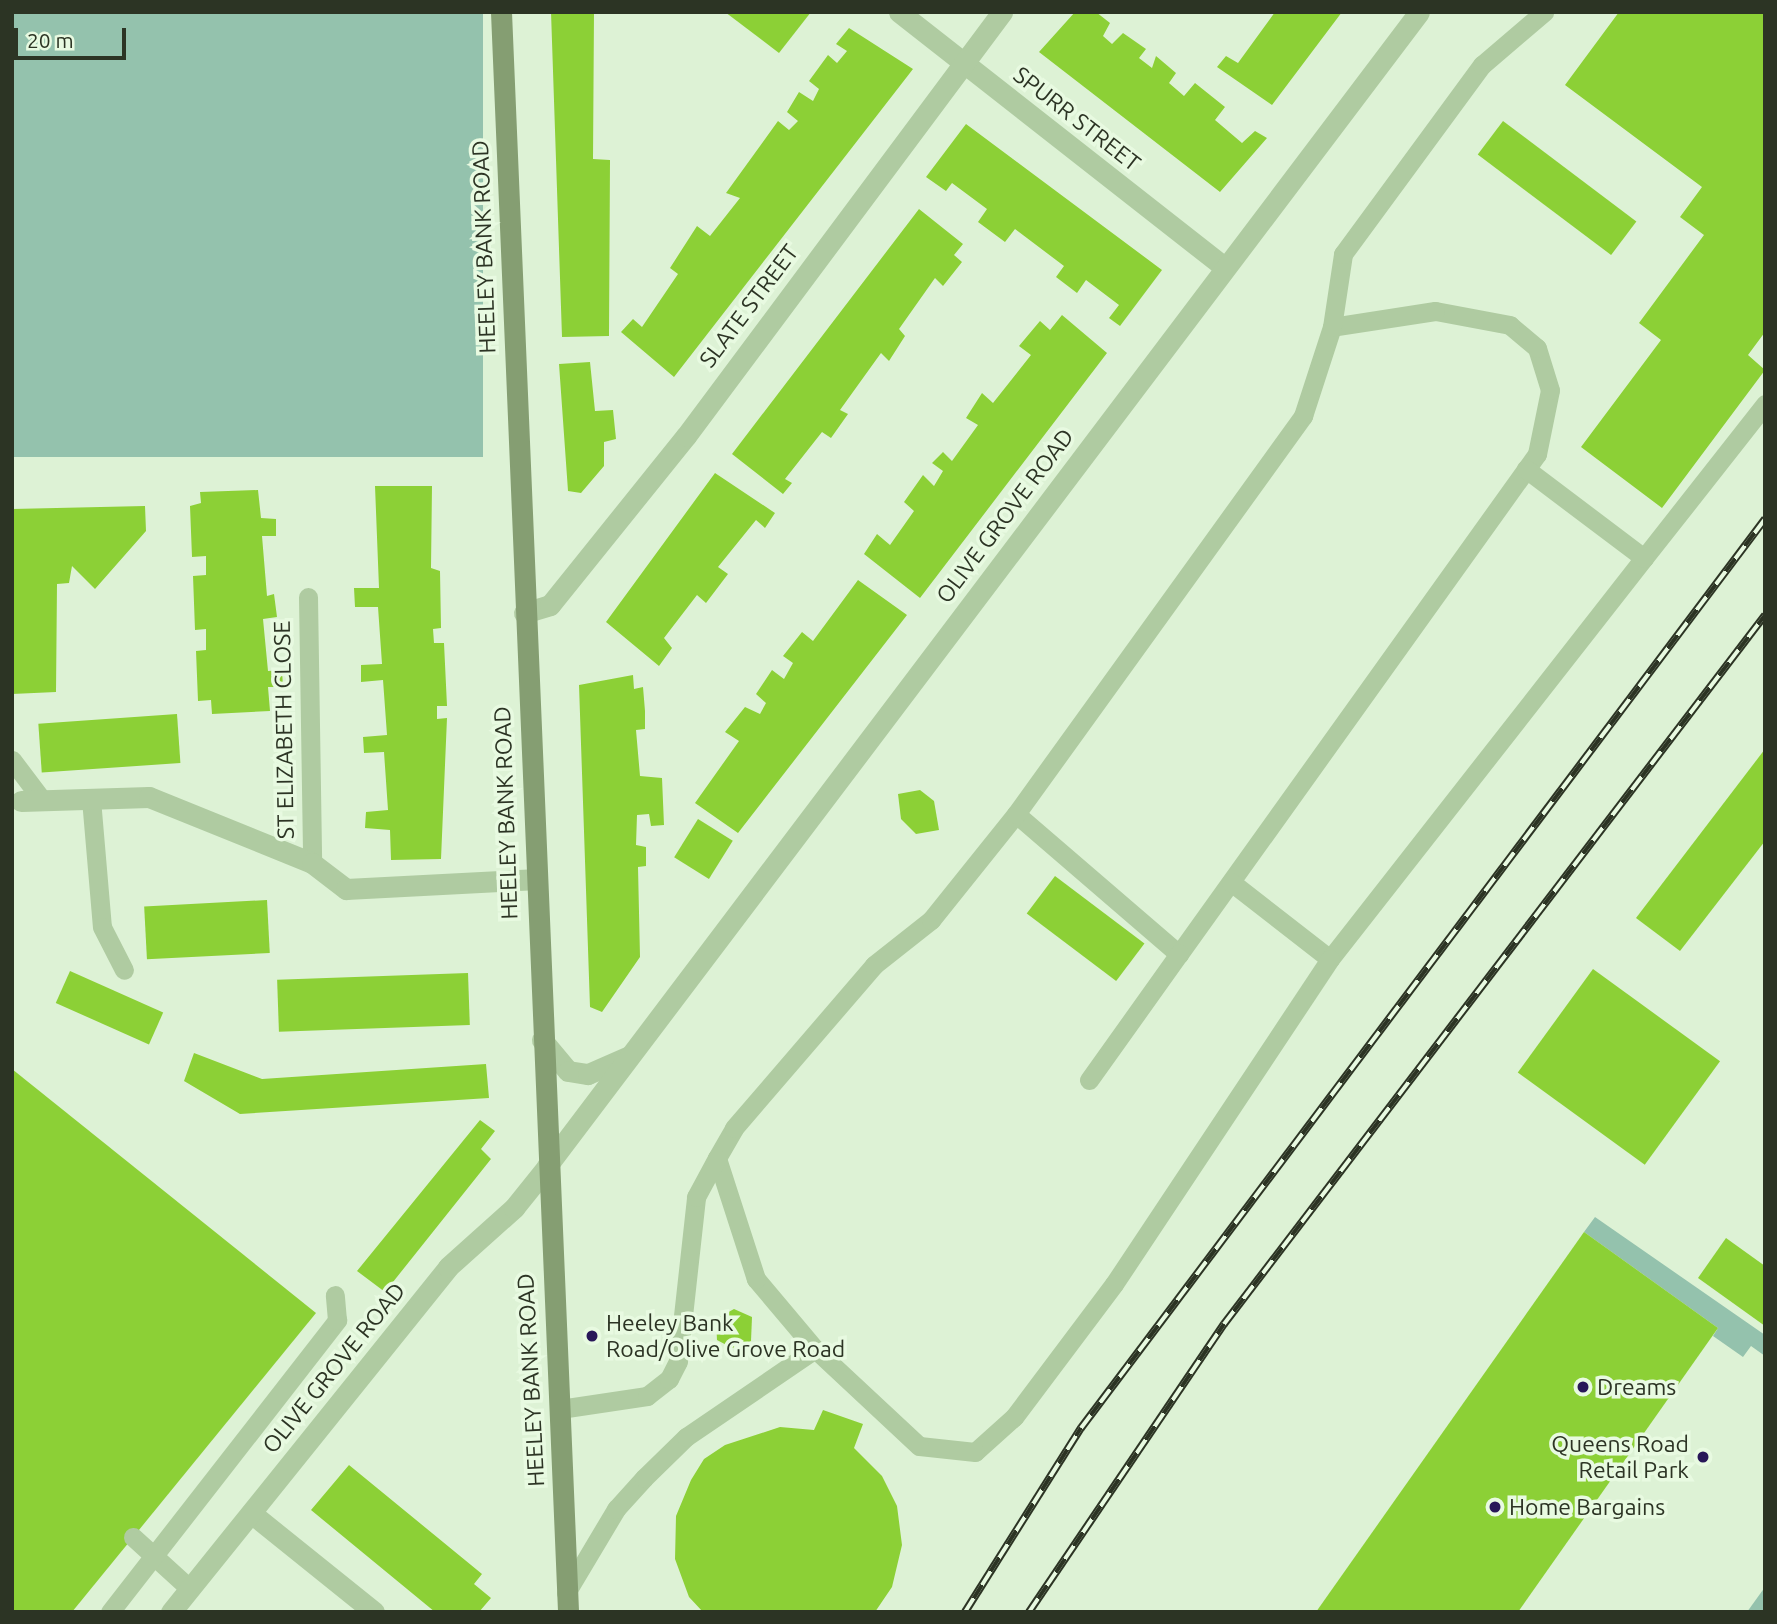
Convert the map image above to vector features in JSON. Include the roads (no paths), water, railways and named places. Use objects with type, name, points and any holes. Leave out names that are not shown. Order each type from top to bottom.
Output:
[{"type":"street","name":"HEELEY BANK ROAD","points":[[501,12],[534,879],[567,1602]]},
{"type":"street","name":"SPURR STREET","points":[[899,12],[1224,267]]},
{"type":"street","name":"SLATE STREET","points":[[524,613],[550,606],[1002,12]]},
{"type":"street","name":"OLIVE GROVE ROAD","points":[[171,1612],[448,1267],[514,1208],[547,1166],[1419,12]]},
{"type":"street","name":"ST ELIZABETH CLOSE","points":[[21,801],[149,797],[312,863],[346,889],[534,879]]},
{"type":"street","name":"OLIVE GROVE ROAD","points":[[542,1040],[561,1065],[588,1074],[635,1052]]},
{"type":"street","points":[[251,1513],[374,1612]]},
{"type":"lane","points":[[560,1409],[647,1396],[669,1379],[678,1361],[696,1197],[734,1128],[856,986],[931,920],[1016,814],[1303,416],[1332,327],[1343,254],[1482,65],[1544,12]]},
{"type":"lane","points":[[1089,1080],[1537,454],[1550,390],[1537,348],[1510,325],[1435,311],[1332,327]]},
{"type":"lane","points":[[717,1158],[756,1279],[815,1349],[919,1446],[975,1452],[1014,1417],[1114,1284],[1330,960],[1765,404]]},
{"type":"lane","points":[[1526,469],[1644,558]]},
{"type":"lane","name":"ST ELIZABETH CLOSE","points":[[308,597],[312,863]]},
{"type":"lane","points":[[12,760],[43,801]]},
{"type":"lane","points":[[91,799],[102,927],[124,970]]},
{"type":"lane","points":[[1016,814],[1179,954]]},
{"type":"lane","points":[[1231,882],[1330,960]]},
{"type":"lane","points":[[110,1612],[337,1320],[335,1295]]},
{"type":"lane","points":[[567,1602],[616,1509],[644,1478],[686,1437],[815,1349]]},
{"type":"lane","points":[[133,1537],[189,1588]]},
{"type":"railway","points":[[965,1612],[1081,1428],[1765,519]]},
{"type":"railway","points":[[1029,1612],[1224,1324],[1765,615]]},
{"type":"place","name":"Heeley Bank Road/Olive Grove Road","points":[[592,1336]]},
{"type":"place","name":"Dreams","points":[[1583,1387]]},
{"type":"place","name":"Queens Road Retail Park","points":[[1703,1457]]},
{"type":"place","name":"Home Bargains","points":[[1495,1507]]}]
